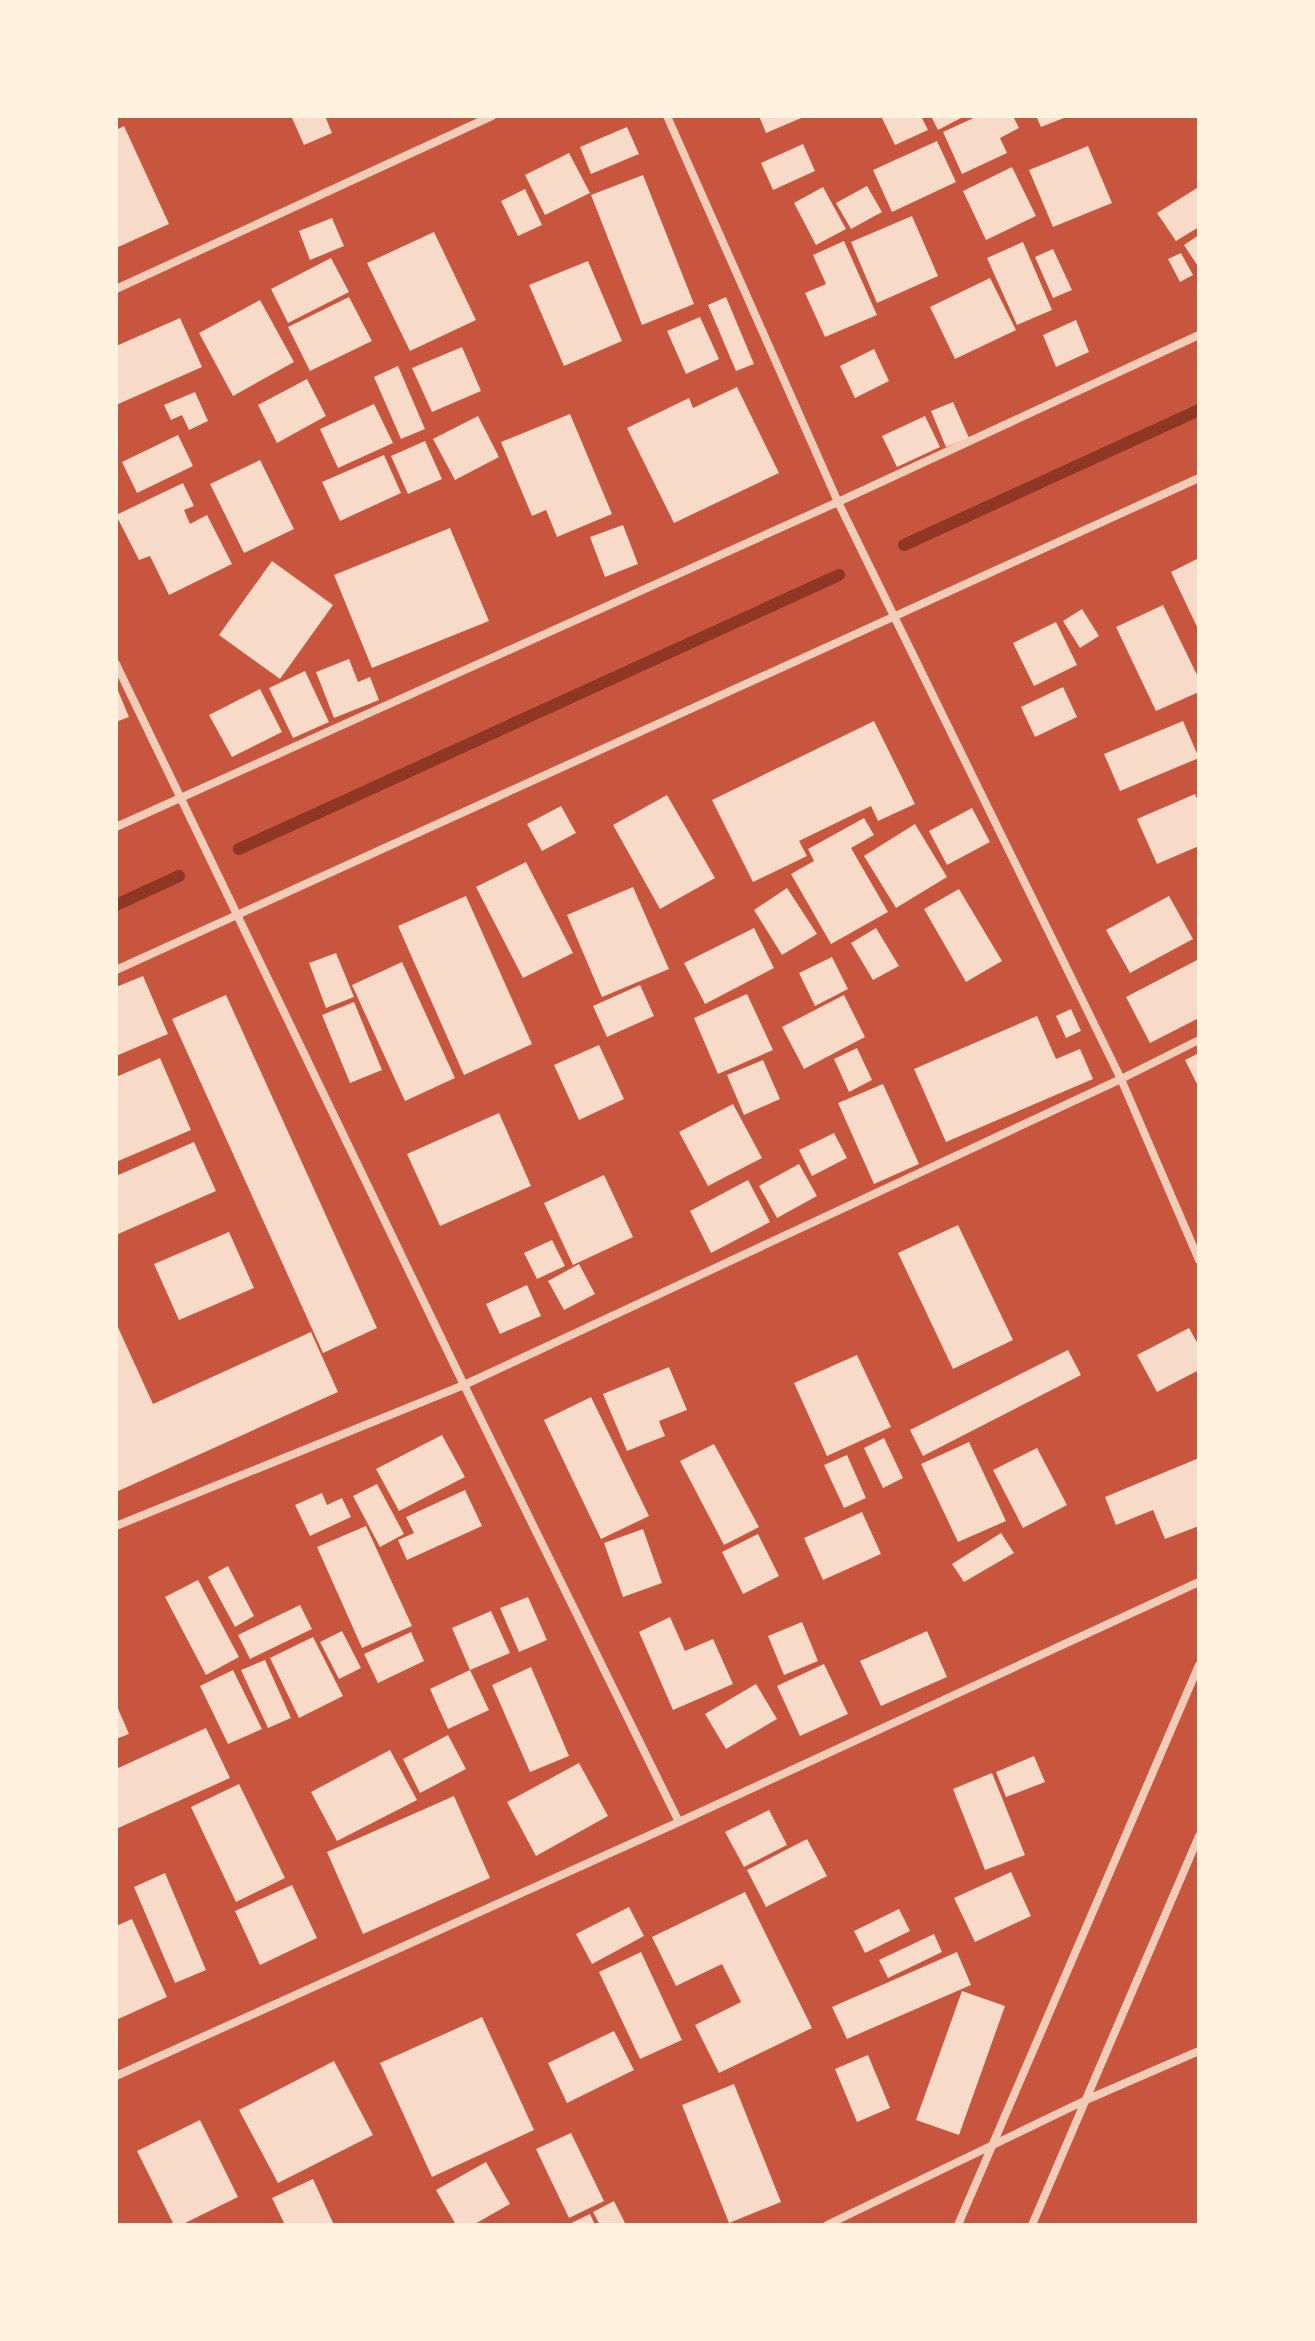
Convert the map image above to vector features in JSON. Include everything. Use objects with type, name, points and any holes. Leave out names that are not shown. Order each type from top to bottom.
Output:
[{"type":"street","points":[[116,289],[492,116]]},
{"type":"street","points":[[667,116],[838,502],[1121,1079],[1199,1260]]},
{"type":"street","points":[[116,827],[838,502],[1199,335]]},
{"type":"street","points":[[116,970],[1199,478]]},
{"type":"street","points":[[116,664],[679,1822]]},
{"type":"street","points":[[116,1526],[464,1385],[1199,1040]]},
{"type":"street","points":[[116,2076],[679,1822],[1199,1582]]},
{"type":"street","points":[[958,2225],[1199,1665]]},
{"type":"street","points":[[1032,2225],[1199,1836]]},
{"type":"street","points":[[827,2225],[1086,2100],[1199,2051]]},
{"type":"building","points":[[325,116],[332,133],[304,145],[292,118]]},
{"type":"building","points":[[759,116],[806,116],[766,133]]},
{"type":"building","points":[[881,116],[921,116],[928,130],[895,145]]},
{"type":"building","points":[[931,116],[960,116],[961,118],[938,130]]},
{"type":"building","points":[[978,116],[1013,116],[1019,128],[1000,138],[1007,153],[962,174],[943,132]]},
{"type":"building","points":[[1036,116],[1069,116],[1041,127]]},
{"type":"building","points":[[124,126],[169,224],[116,248],[116,130]]},
{"type":"building","points":[[627,127],[639,154],[591,174],[580,147]]},
{"type":"building","points":[[937,141],[956,182],[892,212],[873,170]]},
{"type":"building","points":[[803,144],[815,171],[773,190],[761,163]]},
{"type":"building","points":[[1088,146],[1112,203],[1053,227],[1029,170]]},
{"type":"building","points":[[569,153],[590,193],[545,215],[525,175]]},
{"type":"building","points":[[1012,167],[1036,216],[986,240],[963,191]]},
{"type":"building","points":[[643,175],[694,304],[642,325],[591,195]]},
{"type":"building","points":[[867,186],[882,212],[851,229],[836,203]]},
{"type":"building","points":[[823,187],[846,229],[816,245],[794,203]]},
{"type":"building","points":[[1197,188],[1199,227],[1176,241],[1157,213]]},
{"type":"building","points":[[525,189],[542,225],[518,236],[501,201]]},
{"type":"building","points":[[912,216],[938,276],[877,303],[851,242]]},
{"type":"building","points":[[332,218],[344,246],[310,260],[299,231]]},
{"type":"building","points":[[434,232],[476,320],[410,351],[367,263]]},
{"type":"building","points":[[1199,235],[1199,268],[1184,245]]},
{"type":"building","points":[[844,241],[877,315],[825,337],[805,293],[826,284],[813,255]]},
{"type":"building","points":[[1023,242],[1052,310],[1017,325],[987,258]]},
{"type":"building","points":[[1053,249],[1072,290],[1053,298],[1035,257]]},
{"type":"building","points":[[1181,253],[1193,275],[1180,282],[1168,259]]},
{"type":"building","points":[[331,258],[349,292],[288,323],[271,289]]},
{"type":"building","points":[[588,261],[622,341],[564,366],[529,285]]},
{"type":"building","points":[[990,278],[1016,330],[955,359],[930,307]]},
{"type":"building","points":[[349,297],[372,341],[310,371],[288,327]]},
{"type":"building","points":[[726,297],[754,364],[736,371],[708,305]]},
{"type":"building","points":[[260,300],[294,362],[233,396],[199,333]]},
{"type":"building","points":[[700,317],[719,359],[686,374],[667,331]]},
{"type":"building","points":[[180,318],[202,367],[116,405],[116,346]]},
{"type":"building","points":[[1076,320],[1089,352],[1056,367],[1043,335]]},
{"type":"building","points":[[462,347],[481,391],[432,412],[412,368]]},
{"type":"building","points":[[874,349],[889,381],[855,398],[840,366]]},
{"type":"building","points":[[398,366],[425,429],[401,439],[374,377]]},
{"type":"building","points":[[307,379],[326,416],[277,443],[258,405]]},
{"type":"building","points":[[737,387],[779,473],[674,523],[627,428],[689,398],[693,408]]},
{"type":"building","points":[[195,392],[208,421],[189,430],[182,415],[171,420],[164,405]]},
{"type":"building","points":[[953,402],[969,438],[946,447],[931,411]]},
{"type":"building","points":[[374,404],[393,443],[338,468],[320,429]]},
{"type":"building","points":[[570,414],[612,514],[557,537],[546,510],[532,516],[501,442]]},
{"type":"building","points":[[478,416],[499,457],[455,480],[433,439]]},
{"type":"building","points":[[925,416],[940,447],[897,467],[882,436]]},
{"type":"building","points":[[178,435],[193,466],[137,493],[122,462]]},
{"type":"building","points":[[425,441],[442,479],[408,494],[391,456]]},
{"type":"building","points":[[384,455],[401,493],[340,521],[322,482]]},
{"type":"building","points":[[260,460],[294,529],[244,553],[210,484]]},
{"type":"building","points":[[183,483],[194,506],[184,510],[190,524],[207,515],[232,564],[169,595],[150,556],[139,560],[116,515]]},
{"type":"building","points":[[623,525],[638,564],[605,577],[590,537]]},
{"type":"building","points":[[450,528],[489,621],[372,668],[334,575]]},
{"type":"building","points":[[1199,558],[1199,631],[1171,572]]},
{"type":"building","points":[[272,561],[333,605],[280,679],[219,635]]},
{"type":"building","points":[[1163,605],[1199,679],[1199,692],[1156,711],[1116,627]]},
{"type":"building","points":[[1082,609],[1099,636],[1080,648],[1063,621]]},
{"type":"building","points":[[1056,622],[1077,665],[1034,686],[1013,643]]},
{"type":"building","points":[[349,659],[358,682],[370,677],[379,700],[334,718],[316,672]]},
{"type":"building","points":[[305,671],[329,722],[293,738],[269,688]]},
{"type":"building","points":[[116,686],[129,717],[116,722]]},
{"type":"building","points":[[1063,687],[1077,717],[1035,737],[1021,707]]},
{"type":"building","points":[[260,689],[282,732],[232,757],[209,715]]},
{"type":"building","points":[[874,721],[915,804],[878,821],[871,806],[799,841],[807,856],[753,882],[712,800]]},
{"type":"building","points":[[1183,721],[1199,758],[1120,791],[1104,754]]},
{"type":"building","points":[[1195,794],[1199,803],[1199,846],[1157,864],[1137,819]]},
{"type":"building","points":[[667,795],[715,878],[660,909],[613,825]]},
{"type":"building","points":[[561,806],[576,833],[542,851],[527,824]]},
{"type":"building","points":[[972,808],[990,842],[947,865],[929,831]]},
{"type":"building","points":[[864,818],[874,835],[851,848],[888,912],[831,944],[791,874],[814,861],[808,849]]},
{"type":"building","points":[[915,824],[947,877],[896,908],[864,856]]},
{"type":"building","points":[[526,862],[573,953],[523,978],[476,887]]},
{"type":"building","points":[[633,887],[669,969],[602,997],[567,915]]},
{"type":"building","points":[[787,888],[817,934],[782,955],[754,910]]},
{"type":"building","points":[[959,889],[1002,961],[966,982],[924,909]]},
{"type":"building","points":[[466,896],[532,1044],[464,1075],[398,926]]},
{"type":"building","points":[[1169,896],[1193,939],[1130,973],[1106,930]]},
{"type":"building","points":[[754,928],[774,968],[705,1004],[684,963]]},
{"type":"building","points":[[876,928],[899,966],[873,980],[851,943]]},
{"type":"building","points":[[336,953],[354,997],[326,1008],[309,963]]},
{"type":"building","points":[[832,957],[848,989],[815,1006],[799,973]]},
{"type":"building","points":[[1199,959],[1199,1018],[1150,1043],[1126,997]]},
{"type":"building","points":[[402,962],[455,1078],[405,1101],[352,985]]},
{"type":"building","points":[[143,976],[168,1034],[116,1056],[116,987]]},
{"type":"building","points":[[640,985],[654,1016],[607,1037],[593,1006]]},
{"type":"building","points":[[747,994],[773,1050],[718,1074],[694,1018]]},
{"type":"building","points":[[226,995],[377,1328],[323,1353],[172,1019]]},
{"type":"building","points":[[844,995],[865,1037],[804,1069],[782,1027]]},
{"type":"building","points":[[354,1002],[382,1070],[350,1083],[322,1015]]},
{"type":"building","points":[[1071,1009],[1081,1031],[1066,1038],[1056,1016]]},
{"type":"building","points":[[1037,1016],[1056,1059],[1080,1049],[1093,1079],[946,1142],[914,1069]]},
{"type":"building","points":[[599,1045],[624,1099],[579,1120],[554,1065]]},
{"type":"building","points":[[857,1048],[872,1080],[849,1092],[834,1059]]},
{"type":"building","points":[[1199,1053],[1199,1088],[1185,1060]]},
{"type":"building","points":[[160,1058],[191,1130],[116,1162],[116,1077]]},
{"type":"building","points":[[763,1060],[780,1099],[744,1115],[727,1075]]},
{"type":"building","points":[[883,1084],[919,1164],[874,1184],[838,1103]]},
{"type":"building","points":[[733,1104],[762,1158],[708,1186],[679,1132]]},
{"type":"building","points":[[499,1113],[531,1186],[440,1226],[407,1154]]},
{"type":"building","points":[[834,1133],[847,1158],[812,1176],[799,1150]]},
{"type":"building","points":[[194,1142],[216,1191],[116,1235],[116,1176]]},
{"type":"building","points":[[799,1164],[817,1196],[777,1218],[759,1186]]},
{"type":"building","points":[[604,1175],[633,1237],[573,1265],[544,1203]]},
{"type":"building","points":[[748,1180],[770,1222],[711,1253],[690,1211]]},
{"type":"building","points":[[958,1225],[1013,1340],[953,1369],[898,1253]]},
{"type":"building","points":[[229,1232],[254,1288],[179,1320],[154,1264]]},
{"type":"building","points":[[552,1240],[565,1266],[537,1279],[524,1253]]},
{"type":"building","points":[[579,1264],[595,1294],[564,1310],[548,1281]]},
{"type":"building","points":[[527,1285],[541,1316],[500,1334],[486,1304]]},
{"type":"building","points":[[116,1323],[153,1404],[311,1332],[338,1392],[116,1492]]},
{"type":"building","points":[[1189,1328],[1199,1346],[1199,1370],[1157,1392],[1137,1355]]},
{"type":"building","points":[[1068,1350],[1081,1375],[923,1456],[910,1430]]},
{"type":"building","points":[[857,1355],[891,1427],[827,1456],[794,1383]]},
{"type":"building","points":[[669,1367],[687,1410],[659,1421],[665,1436],[627,1451],[603,1394]]},
{"type":"building","points":[[591,1397],[649,1516],[601,1539],[544,1420]]},
{"type":"building","points":[[442,1435],[465,1477],[399,1511],[376,1469]]},
{"type":"building","points":[[884,1438],[903,1478],[883,1488],[864,1448]]},
{"type":"building","points":[[969,1442],[1006,1521],[958,1542],[921,1464]]},
{"type":"building","points":[[714,1444],[759,1527],[724,1545],[680,1461]]},
{"type":"building","points":[[1037,1448],[1067,1505],[1023,1528],[993,1470]]},
{"type":"building","points":[[847,1455],[866,1498],[844,1508],[824,1465]]},
{"type":"building","points":[[1199,1458],[1199,1526],[1165,1539],[1153,1510],[1116,1525],[1105,1497]]},
{"type":"building","points":[[377,1484],[404,1534],[380,1547],[353,1496]]},
{"type":"building","points":[[465,1490],[482,1526],[407,1560],[398,1540],[414,1533],[406,1517]]},
{"type":"building","points":[[322,1493],[327,1505],[342,1498],[351,1517],[310,1536],[295,1505]]},
{"type":"building","points":[[862,1512],[881,1554],[823,1580],[804,1538]]},
{"type":"building","points":[[366,1526],[412,1626],[362,1648],[317,1547]]},
{"type":"building","points":[[643,1529],[662,1583],[623,1597],[604,1543]]},
{"type":"building","points":[[1001,1533],[1014,1553],[964,1582],[952,1564]]},
{"type":"building","points":[[758,1534],[779,1576],[743,1594],[722,1552]]},
{"type":"building","points":[[228,1566],[254,1616],[235,1627],[208,1577]]},
{"type":"building","points":[[198,1580],[239,1657],[206,1675],[165,1597]]},
{"type":"building","points":[[528,1597],[547,1640],[519,1652],[500,1608]]},
{"type":"building","points":[[300,1605],[312,1629],[250,1659],[238,1635]]},
{"type":"building","points":[[491,1611],[510,1653],[470,1670],[452,1628]]},
{"type":"building","points":[[670,1617],[685,1651],[713,1639],[733,1684],[673,1710],[639,1632]]},
{"type":"building","points":[[802,1622],[818,1661],[784,1675],[768,1636]]},
{"type":"building","points":[[342,1631],[361,1668],[339,1679],[320,1642]]},
{"type":"building","points":[[927,1631],[947,1677],[881,1706],[860,1661]]},
{"type":"building","points":[[411,1632],[424,1661],[378,1683],[364,1654]]},
{"type":"building","points":[[313,1637],[343,1696],[299,1718],[270,1658]]},
{"type":"building","points":[[265,1660],[291,1718],[268,1728],[241,1670]]},
{"type":"building","points":[[824,1664],[848,1714],[800,1736],[777,1686]]},
{"type":"building","points":[[531,1667],[569,1756],[530,1772],[492,1685]]},
{"type":"building","points":[[233,1670],[262,1729],[228,1744],[200,1686]]},
{"type":"building","points":[[470,1670],[489,1710],[448,1729],[430,1689]]},
{"type":"building","points":[[756,1684],[777,1719],[726,1749],[705,1714]]},
{"type":"building","points":[[116,1704],[129,1734],[116,1739]]},
{"type":"building","points":[[206,1728],[230,1778],[116,1829],[116,1769]]},
{"type":"building","points":[[448,1735],[466,1769],[420,1793],[403,1759]]},
{"type":"building","points":[[390,1750],[417,1800],[337,1841],[311,1792]]},
{"type":"building","points":[[1034,1756],[1045,1782],[1006,1797],[996,1772]]},
{"type":"building","points":[[579,1763],[608,1816],[536,1856],[507,1802]]},
{"type":"building","points":[[992,1773],[1025,1855],[985,1870],[953,1789]]},
{"type":"building","points":[[239,1784],[285,1878],[236,1902],[191,1807]]},
{"type":"building","points":[[454,1796],[490,1878],[363,1934],[327,1852]]},
{"type":"building","points":[[769,1810],[787,1845],[744,1867],[725,1832]]},
{"type":"building","points":[[807,1839],[827,1876],[766,1907],[747,1870]]},
{"type":"building","points":[[1011,1872],[1031,1916],[975,1942],[954,1898]]},
{"type":"building","points":[[165,1873],[206,1970],[175,1983],[134,1887]]},
{"type":"building","points":[[292,1885],[317,1938],[260,1965],[235,1911]]},
{"type":"building","points":[[745,1892],[812,2028],[719,2073],[695,2025],[741,2002],[722,1964],[676,1986],[652,1937]]},
{"type":"building","points":[[629,1907],[644,1936],[592,1964],[576,1934]]},
{"type":"building","points":[[899,1909],[910,1931],[865,1953],[854,1931]]},
{"type":"building","points":[[132,1919],[167,1997],[116,2020],[116,1926]]},
{"type":"building","points":[[934,1934],[942,1952],[888,1978],[879,1960]]},
{"type":"building","points":[[641,1952],[682,2040],[640,2059],[599,1972]]},
{"type":"building","points":[[957,1952],[971,1985],[847,2039],[832,2007]]},
{"type":"building","points":[[962,1991],[1005,2006],[959,2135],[916,2120]]},
{"type":"building","points":[[482,2017],[534,2130],[432,2177],[380,2063]]},
{"type":"building","points":[[614,2031],[634,2070],[567,2103],[548,2063]]},
{"type":"building","points":[[868,2055],[890,2108],[857,2122],[835,2069]]},
{"type":"building","points":[[334,2061],[373,2135],[278,2183],[239,2110]]},
{"type":"building","points":[[734,2084],[781,2202],[729,2223],[682,2105]]},
{"type":"building","points":[[200,2120],[238,2197],[181,2225],[174,2225],[137,2151]]},
{"type":"building","points":[[571,2133],[604,2201],[569,2218],[536,2149]]},
{"type":"building","points":[[486,2162],[510,2204],[473,2225],[456,2225],[436,2190]]},
{"type":"building","points":[[313,2179],[334,2225],[285,2225],[272,2198]]},
{"type":"building","points":[[614,2201],[626,2225],[600,2225],[593,2212]]},
{"type":"building","points":[[590,2214],[595,2225],[567,2225]]},
{"type":"waterway","points":[[904,545],[1199,410]]},
{"type":"waterway","points":[[239,849],[839,575]]},
{"type":"waterway","points":[[116,905],[179,876]]}]
